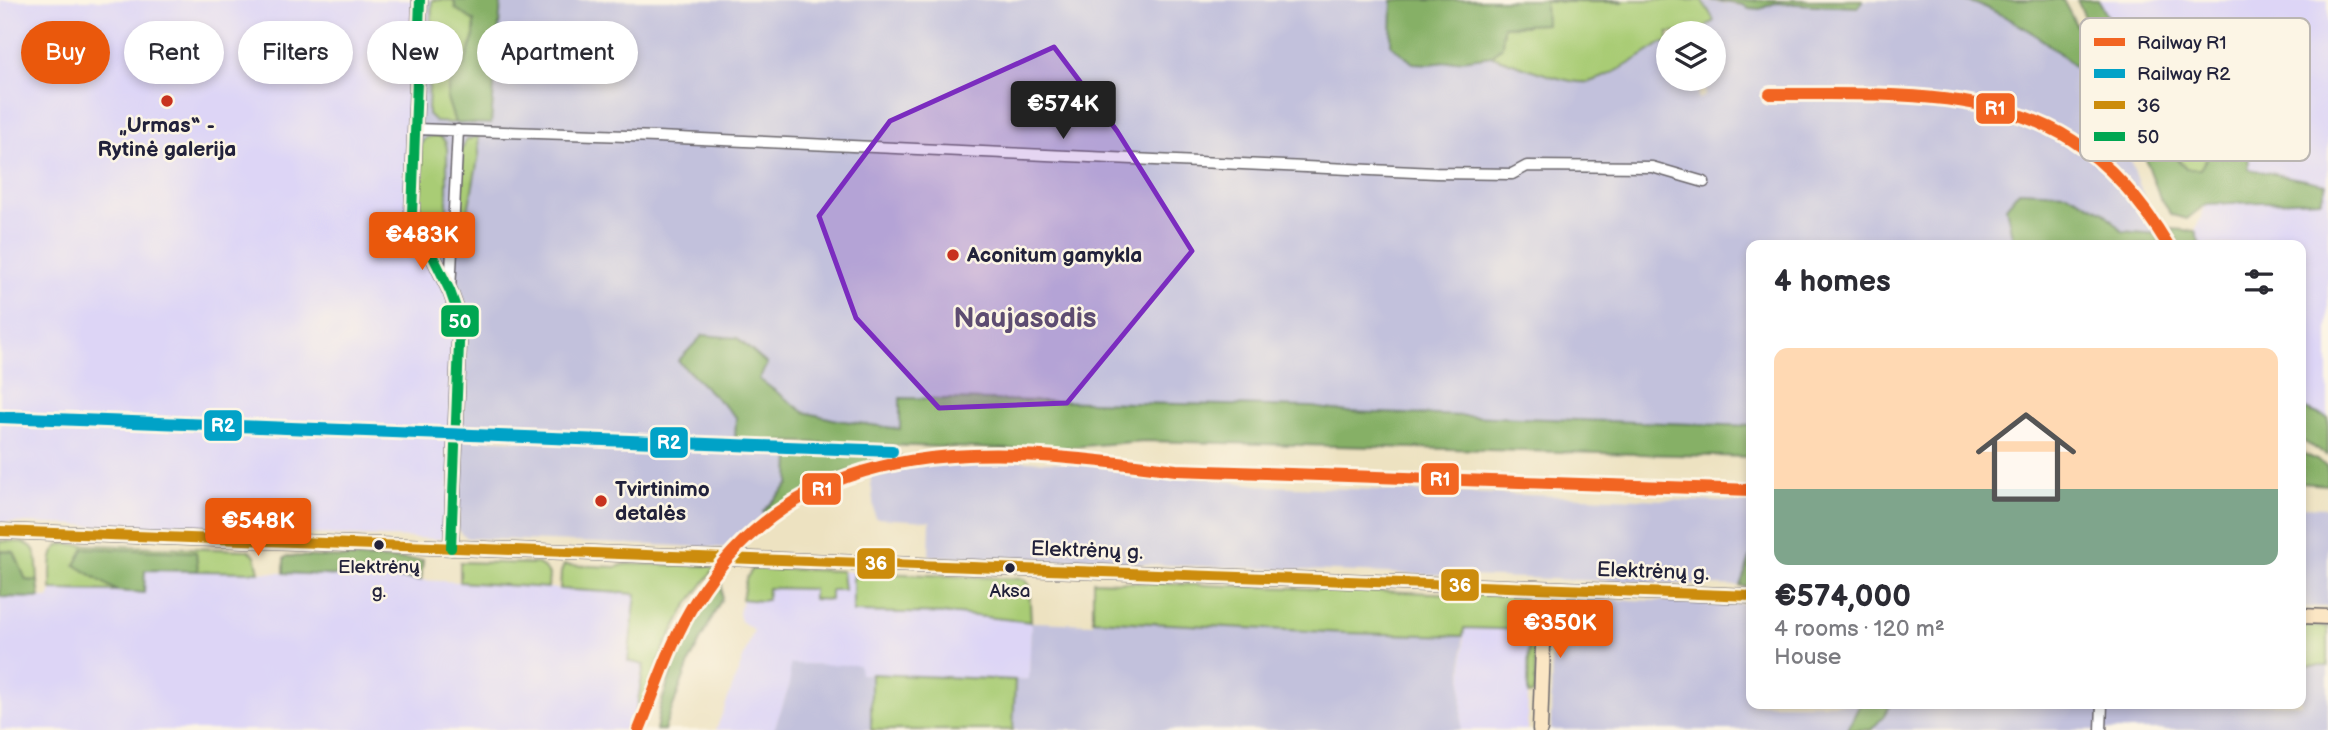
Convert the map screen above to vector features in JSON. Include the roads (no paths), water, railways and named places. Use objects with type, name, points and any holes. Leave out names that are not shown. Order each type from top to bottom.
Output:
[{"type":"street","points":[[420,0],[412,214],[450,291],[461,326],[451,548]]},
{"type":"street","points":[[415,129],[752,141],[1436,173],[1512,174],[1527,166],[1652,167],[1704,182]]},
{"type":"street","points":[[450,291],[458,130]]},
{"type":"street","name":"Elektrėnų g.","points":[[0,531],[1746,596]]},
{"type":"street","points":[[1540,730],[1545,589]]},
{"type":"street","points":[[2306,616],[2328,617]]},
{"type":"street","points":[[2101,730],[2102,709]]},
{"type":"rail line","name":"R1","points":[[1770,94],[1886,95],[1965,102],[2003,110],[2039,123],[2080,146]]},
{"type":"rail line","name":"R1","points":[[2100,161],[2137,201],[2165,240]]},
{"type":"rail line","name":"R2","points":[[0,417],[892,451]]},
{"type":"rail line","name":"R1","points":[[639,730],[672,646],[688,614],[742,543],[793,502],[850,476],[911,461],[976,455],[1042,456],[1176,470],[1746,490]]},
{"type":"place","name":"„Urmas“ - Rytinė galerija","points":[[167,101]]},
{"type":"place","name":"Aconitum gamykla","points":[[953,255]]},
{"type":"place","name":"Tvirtinimo detalės","points":[[601,501]]},
{"type":"place","name":"Elektrėnų g.","points":[[379,545]]},
{"type":"place","name":"Aksa","points":[[1010,568]]},
{"type":"district","name":"Naujasodis","points":[[1025,317]]}]
